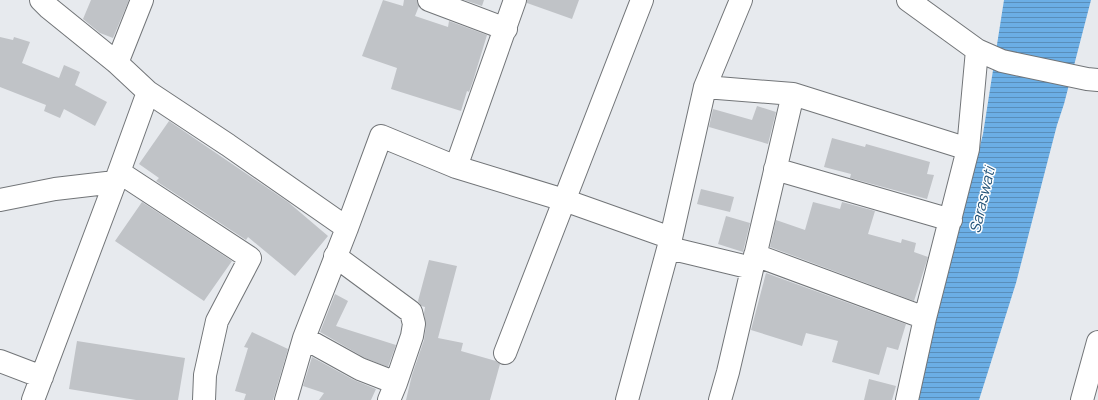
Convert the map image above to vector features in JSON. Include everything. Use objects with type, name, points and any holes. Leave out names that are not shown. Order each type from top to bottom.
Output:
[{"type":"street","points":[[41,0],[117,63],[148,92],[228,145],[347,228]]},
{"type":"street","points":[[117,63],[142,0]]},
{"type":"street","points":[[429,0],[506,29]]},
{"type":"street","points":[[456,167],[515,0]]},
{"type":"street","points":[[505,353],[642,0]]},
{"type":"street","points":[[627,400],[670,243],[705,87],[741,0]]},
{"type":"street","points":[[908,0],[977,50],[1002,61],[1092,80]]},
{"type":"street","points":[[907,400],[925,318],[968,149],[977,50]]},
{"type":"street","points":[[705,87],[793,94],[968,149]]},
{"type":"street","points":[[34,400],[148,92]]},
{"type":"street","points":[[720,400],[728,372],[793,94]]},
{"type":"street","points":[[286,400],[304,338],[381,136],[456,167],[564,200],[670,243],[754,262],[925,318]]},
{"type":"street","points":[[775,169],[951,220]]},
{"type":"street","points":[[0,200],[117,177],[250,258],[217,321],[205,376],[204,400]]},
{"type":"street","points":[[304,338],[360,369],[392,391],[412,336],[414,324],[411,312],[335,256]]},
{"type":"street","points":[[1082,400],[1098,342]]},
{"type":"street","points":[[0,361],[42,377]]},
{"type":"water","name":"Saraswati","points":[[1004,0],[1091,0],[1016,283],[979,400],[916,400],[983,134]]},
{"type":"building","points":[[91,0],[129,0],[113,38],[100,33],[83,19]]},
{"type":"building","points":[[383,0],[403,6],[404,0],[417,0],[419,6],[415,16],[448,27],[449,21],[487,35],[473,81],[469,92],[467,91],[461,111],[391,89],[397,68],[362,56]]},
{"type":"building","points":[[464,0],[484,0],[482,6]]},
{"type":"building","points":[[527,0],[579,0],[572,19],[527,3]]},
{"type":"building","points":[[0,37],[13,40],[14,37],[30,42],[22,63],[59,78],[64,65],[80,72],[75,85],[107,102],[95,126],[64,109],[60,118],[44,111],[46,105],[0,87]]},
{"type":"building","points":[[757,106],[776,112],[768,144],[709,127],[713,109],[752,120]]},
{"type":"building","points":[[169,121],[288,202],[328,236],[295,276],[248,237],[246,240],[156,181],[159,178],[139,164]]},
{"type":"building","points":[[832,138],[865,147],[866,144],[930,162],[927,174],[934,175],[927,199],[850,178],[851,174],[824,167]]},
{"type":"building","points":[[701,189],[734,197],[730,212],[697,204]]},
{"type":"building","points":[[142,202],[232,261],[204,301],[115,241]]},
{"type":"building","points":[[813,202],[840,209],[842,202],[875,211],[868,234],[901,243],[902,239],[916,243],[914,252],[928,257],[914,301],[770,247],[776,220],[805,230]]},
{"type":"building","points":[[726,216],[750,223],[743,252],[718,244]]},
{"type":"building","points":[[429,260],[457,266],[438,338],[463,343],[461,351],[496,361],[500,364],[490,400],[406,400],[412,375],[424,340],[426,326],[424,313],[425,307],[421,306],[418,301]]},
{"type":"building","points":[[766,273],[906,324],[898,350],[887,347],[879,375],[832,362],[838,341],[806,333],[802,346],[751,330]]},
{"type":"building","points":[[335,294],[348,301],[336,326],[396,345],[388,367],[365,358],[320,332]]},
{"type":"building","points":[[252,332],[288,349],[273,400],[244,400],[246,394],[235,391],[248,348],[244,347]]},
{"type":"building","points":[[77,341],[185,358],[178,400],[136,400],[69,389]]},
{"type":"building","points":[[312,357],[354,380],[376,389],[371,400],[319,400],[324,393],[303,386]]},
{"type":"building","points":[[869,379],[896,386],[892,400],[864,400]]}]
